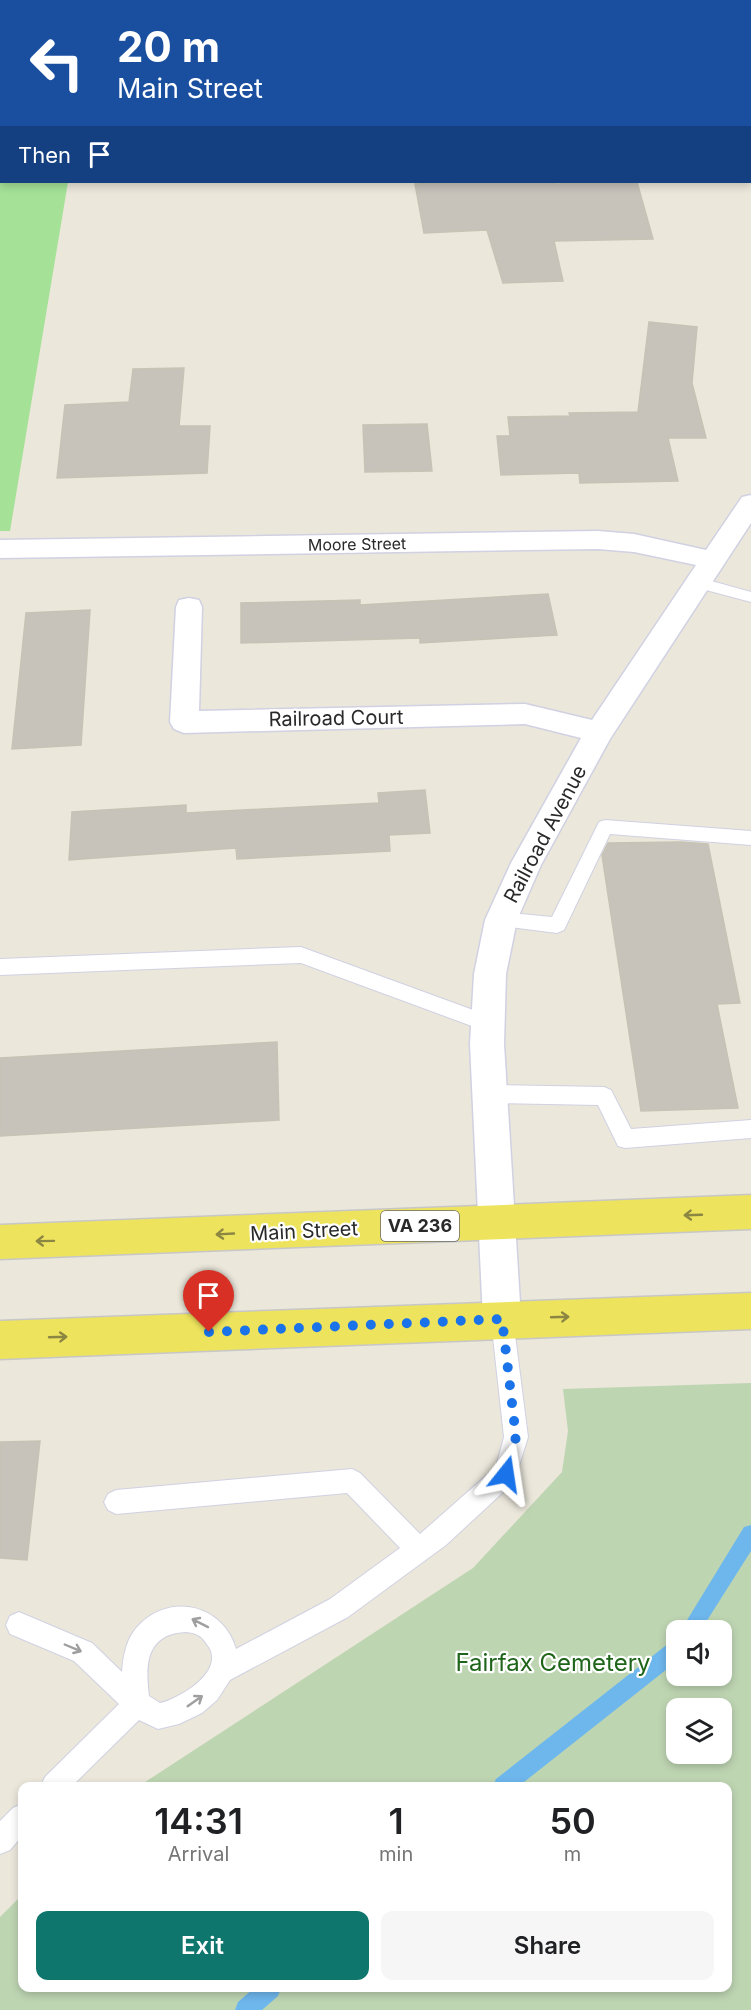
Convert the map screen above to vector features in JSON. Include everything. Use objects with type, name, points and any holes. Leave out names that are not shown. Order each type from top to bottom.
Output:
[{"type":"main road","name":"Main Street","points":[[0,1242],[102,1240],[751,1212]]},
{"type":"main road","points":[[0,1340],[751,1311]]},
{"type":"street","name":"Railroad Avenue","points":[[502,1319],[489,1094],[488,1024],[490,974],[501,920],[526,863],[599,732],[751,503]]},
{"type":"street","name":"Moore Street","points":[[0,549],[598,540],[634,543],[704,571]]},
{"type":"street","name":"Railroad Court","points":[[189,608],[184,722],[525,714],[599,732]]},
{"type":"lane","points":[[704,571],[751,597]]},
{"type":"lane","points":[[501,920],[557,925],[605,828],[751,838]]},
{"type":"lane","points":[[0,967],[301,955],[488,1024]]},
{"type":"lane","points":[[489,1094],[604,1096],[625,1139],[751,1129]]},
{"type":"lane","points":[[221,1671],[339,1608],[419,1550],[506,1474],[516,1437],[502,1319]]},
{"type":"lane","points":[[116,1502],[352,1480],[419,1550]]},
{"type":"lane","points":[[19,1625],[83,1652],[137,1704],[158,1716],[184,1708],[208,1692],[221,1671],[223,1647],[212,1630],[193,1619],[171,1619],[148,1632],[136,1652],[134,1674],[137,1704]]},
{"type":"lane","points":[[58,1782],[137,1704]]},
{"type":"lane","points":[[0,1840],[18,1821]]},
{"type":"green space","points":[[0,183],[68,183],[10,531],[0,531]]},
{"type":"green space","name":"Fairfax Cemetery","points":[[751,1383],[751,2010],[0,2010],[0,1917],[18,1899],[18,1992],[732,1992],[732,1782],[145,1782],[473,1568],[562,1472],[568,1431],[563,1389]]},
{"type":"building","points":[[637,183],[653,239],[554,241],[563,281],[503,283],[487,230],[424,233],[415,184]]},
{"type":"building","points":[[649,322],[697,327],[692,383],[706,438],[668,438],[678,481],[580,483],[579,473],[501,475],[497,436],[510,436],[508,417],[638,412]]},
{"type":"building","points":[[184,368],[179,426],[210,426],[207,473],[57,478],[65,405],[129,402],[133,369]]},
{"type":"building","points":[[427,424],[432,471],[365,472],[363,425]]},
{"type":"building","points":[[548,594],[557,635],[420,643],[420,638],[241,643],[241,603],[360,600],[360,605]]},
{"type":"building","points":[[90,610],[81,745],[12,749],[26,613]]},
{"type":"building","points":[[425,790],[430,833],[389,835],[390,851],[237,859],[236,848],[69,860],[72,812],[186,805],[186,813],[379,803],[378,793]]},
{"type":"building","points":[[608,843],[708,844],[740,1003],[717,1004],[738,1108],[641,1111],[602,855]]},
{"type":"building","points":[[277,1042],[279,1120],[0,1136],[0,1058]]},
{"type":"building","points":[[40,1441],[27,1560],[0,1558],[0,1442]]},
{"type":"waterway","points":[[696,1620],[751,1534]]},
{"type":"waterway","points":[[508,1782],[666,1658]]},
{"type":"waterway","points":[[246,2010],[266,1992]]},
{"type":"route","points":[[209,1332],[502,1319],[516,1437],[506,1474]]}]
